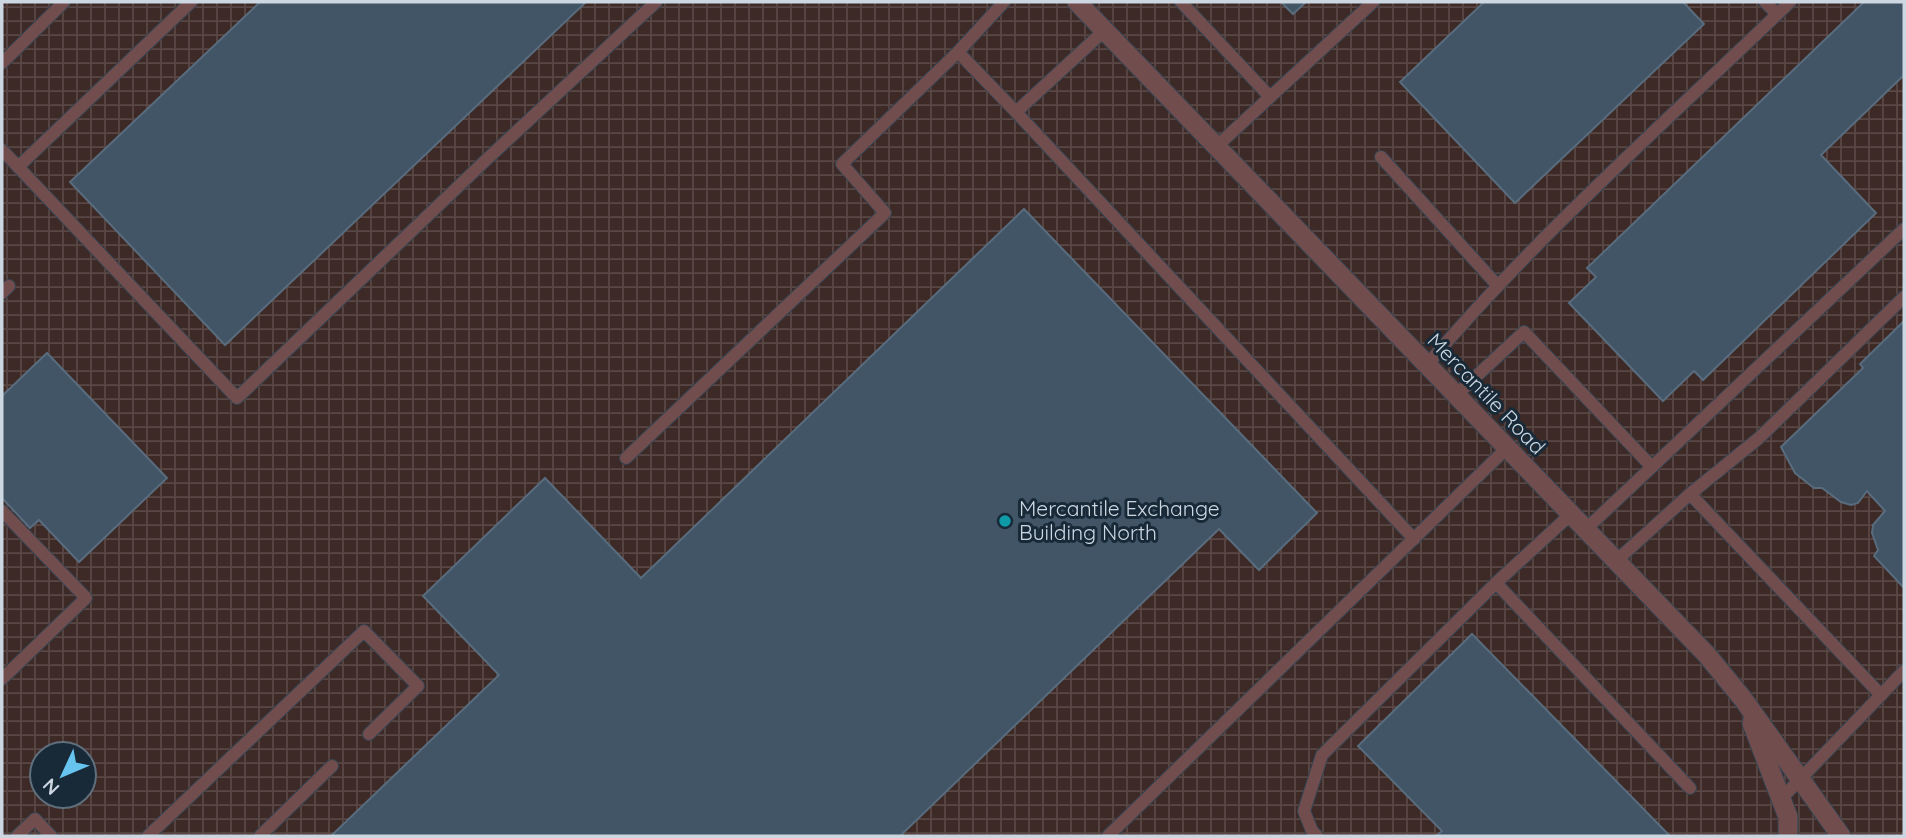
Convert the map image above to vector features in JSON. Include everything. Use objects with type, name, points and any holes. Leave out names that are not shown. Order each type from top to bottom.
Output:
[{"type":"street","name":"Mercantile Road","points":[[1077,2],[1707,655],[1743,699],[1841,836]]},
{"type":"street","points":[[1743,699],[1788,817],[1788,836]]},
{"type":"lane","points":[[2,63],[64,2]]},
{"type":"lane","points":[[18,167],[191,2]]},
{"type":"lane","points":[[2,150],[237,398],[477,168],[656,2]]},
{"type":"lane","points":[[626,458],[885,213],[842,164],[958,52],[1004,2]]},
{"type":"lane","points":[[1181,2],[1270,97]]},
{"type":"lane","points":[[1217,146],[1373,2]]},
{"type":"lane","points":[[1765,2],[1777,14]]},
{"type":"lane","points":[[1427,365],[1498,286],[1567,216],[1790,2]]},
{"type":"lane","points":[[1016,112],[1104,30]]},
{"type":"lane","points":[[958,52],[1414,539]]},
{"type":"lane","points":[[1381,157],[1498,286]]},
{"type":"lane","points":[[1585,530],[1904,229]]},
{"type":"lane","points":[[1616,561],[1690,494],[1759,438],[1904,297]]},
{"type":"lane","points":[[1456,395],[1524,331],[1652,467]]},
{"type":"lane","points":[[1108,836],[1507,449]]},
{"type":"lane","points":[[1690,494],[1881,695]]},
{"type":"lane","points":[[2,511],[86,598],[2,679]]},
{"type":"lane","points":[[1317,836],[1312,831],[1304,811],[1322,755],[1496,583],[1570,515]]},
{"type":"lane","points":[[1496,583],[1690,788]]},
{"type":"lane","points":[[148,836],[364,631],[418,686],[369,734]]},
{"type":"lane","points":[[1781,799],[1904,671]]},
{"type":"lane","points":[[260,836],[331,766]]},
{"type":"lane","points":[[17,836],[35,819],[51,836]]},
{"type":"shaded area","points":[[2,2],[1904,2],[1904,836],[2,836]]},
{"type":"building","points":[[260,2],[586,2],[225,345],[70,182]]},
{"type":"building","points":[[1281,2],[1306,2],[1293,14]]},
{"type":"building","points":[[1484,2],[1683,2],[1704,24],[1515,203],[1400,82]]},
{"type":"building","points":[[1864,2],[1904,2],[1904,75],[1821,155],[1876,213],[1703,380],[1694,371],[1663,401],[1569,303],[1596,277],[1587,268]]},
{"type":"building","name":"Mercantile Exchange Building North","points":[[1024,209],[1317,513],[1259,570],[1219,529],[900,836],[331,836],[499,675],[423,596],[545,478],[641,578]]},
{"type":"building","points":[[1904,321],[1904,588],[1874,556],[1878,550],[1872,533],[1873,525],[1885,511],[1867,491],[1858,503],[1851,505],[1841,502],[1822,488],[1814,488],[1795,473],[1781,447],[1863,368],[1860,364]]},
{"type":"building","points":[[47,353],[167,478],[79,562],[39,520],[30,528],[2,498],[2,396]]},
{"type":"building","points":[[1472,634],[1670,836],[1436,836],[1442,831],[1358,746]]},
{"type":"place","name":"Mercantile Exchange Building North","points":[[1005,521]]}]
